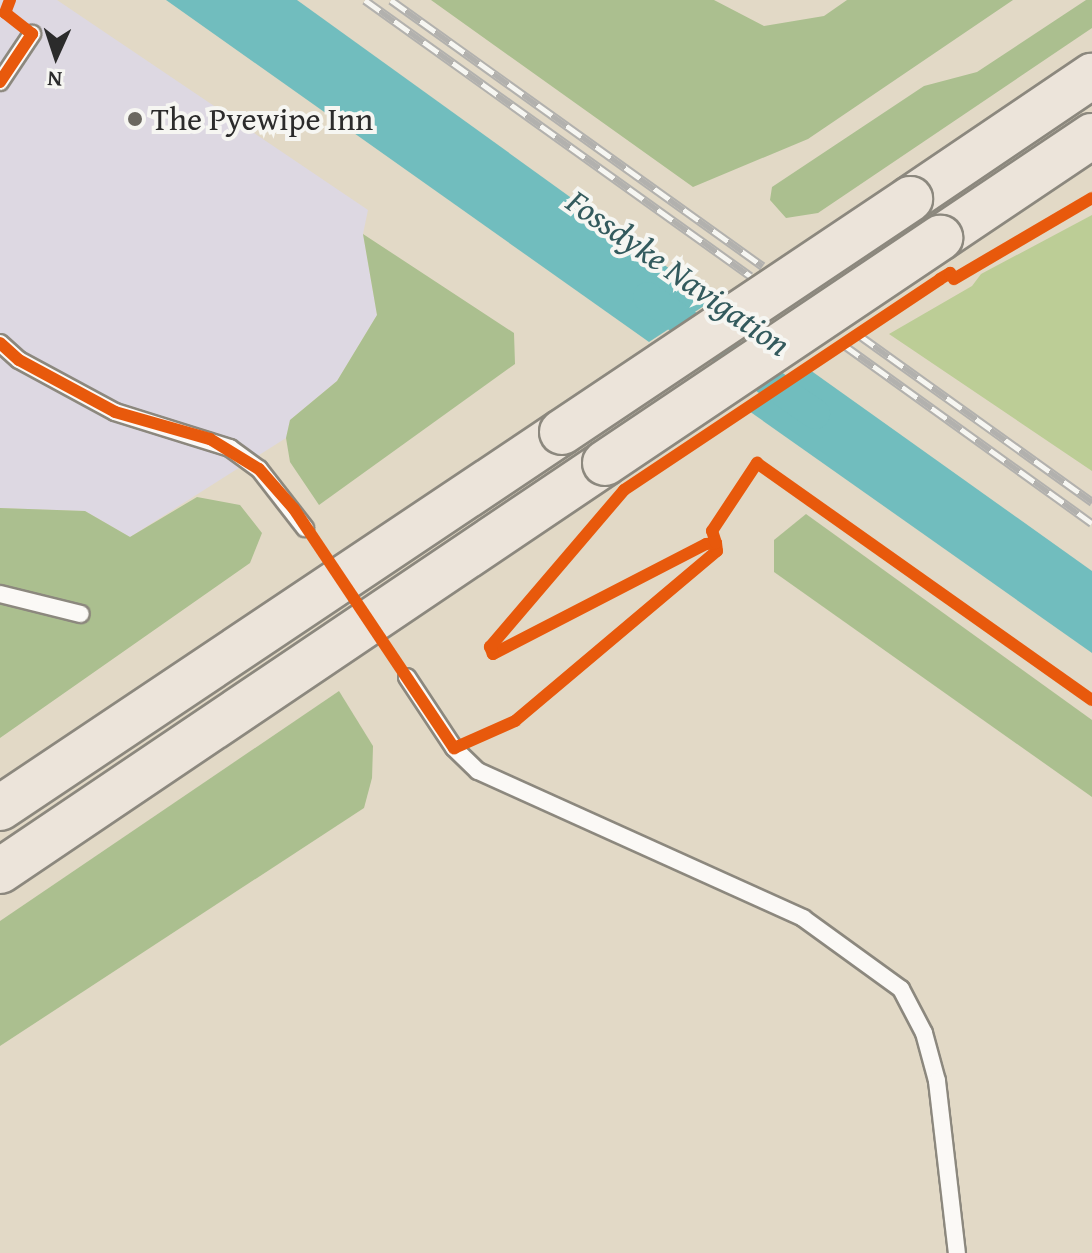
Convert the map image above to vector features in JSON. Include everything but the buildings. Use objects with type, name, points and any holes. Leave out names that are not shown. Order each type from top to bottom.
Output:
[{"type":"highway","points":[[0,808],[1092,76]]},
{"type":"highway","points":[[0,871],[1092,136]]},
{"type":"lane","points":[[0,82],[32,34]]},
{"type":"lane","points":[[0,343],[19,360],[115,412],[230,448],[259,469],[305,528]]},
{"type":"lane","points":[[0,594],[81,614]]},
{"type":"lane","points":[[407,677],[454,748],[478,771],[803,918],[901,989],[924,1033],[937,1081],[957,1253]]},
{"type":"shaded area","points":[[0,0],[57,0],[368,210],[363,234],[377,315],[337,381],[290,420],[286,438],[130,537],[85,511],[0,508]]},
{"type":"green space","points":[[431,0],[714,0],[764,26],[824,16],[847,0],[1013,0],[808,139],[693,187]]},
{"type":"green space","points":[[1086,0],[1092,0],[1092,28],[818,213],[786,218],[770,200],[772,187],[924,86],[977,72]]},
{"type":"green space","points":[[1092,215],[1092,471],[889,334],[972,286],[981,274]]},
{"type":"green space","points":[[363,234],[514,333],[515,364],[319,505],[290,462],[286,438],[290,420],[337,381],[377,315]]},
{"type":"green space","points":[[197,497],[240,505],[262,533],[250,563],[0,738],[0,508],[85,511],[130,537]]},
{"type":"green space","points":[[806,514],[1092,720],[1092,797],[774,572],[774,540]]},
{"type":"green space","points":[[339,691],[373,746],[372,778],[364,808],[0,1046],[0,921]]},
{"type":"water","points":[[166,0],[297,0],[713,300],[649,342]]},
{"type":"water","points":[[810,370],[1092,571],[1092,653],[749,411]]},
{"type":"waterway","name":"Fossdyke Navigation","points":[[648,297],[815,414]]},
{"type":"railway","points":[[365,0],[750,276]]},
{"type":"railway","points":[[391,0],[763,266]]},
{"type":"railway","points":[[859,335],[1092,502]]},
{"type":"railway","points":[[844,345],[1092,523]]},
{"type":"cycle path","points":[[0,82],[32,34],[5,13],[10,0]]},
{"type":"cycle path","points":[[0,343],[19,360],[115,412],[210,439],[259,469],[294,509],[454,748],[515,721],[717,551],[716,543],[706,544],[493,654],[490,647],[624,490],[940,279],[950,273],[954,279],[1092,198]]},
{"type":"cycle path","points":[[716,543],[712,531],[757,463],[1092,700]]},
{"type":"place","name":"The Pyewipe Inn","points":[[135,119]]}]
